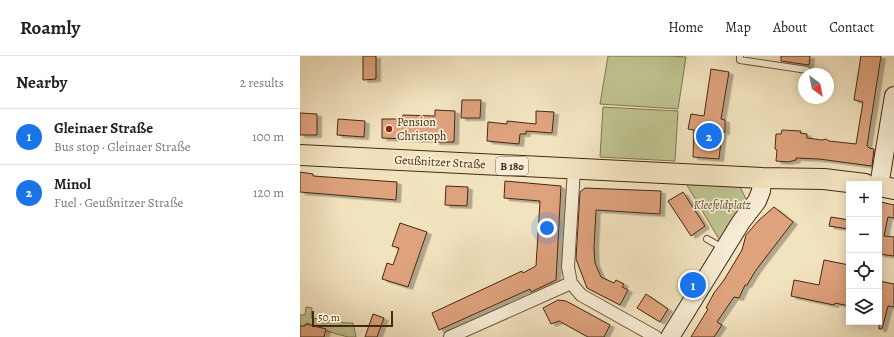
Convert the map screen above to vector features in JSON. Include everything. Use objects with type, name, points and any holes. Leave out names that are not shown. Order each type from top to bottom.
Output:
[{"type":"main road","name":"Geußnitzer Straße","points":[[300,155],[762,178]]},
{"type":"main road","name":"B 180","points":[[762,178],[824,179],[846,182]]},
{"type":"main road","points":[[882,187],[894,189]]},
{"type":"street","points":[[880,181],[894,96]]},
{"type":"street","points":[[574,169],[568,267],[570,283],[581,295],[656,337]]},
{"type":"street","points":[[670,337],[724,249],[760,196],[762,178]]},
{"type":"street","points":[[450,337],[570,283]]},
{"type":"lane","points":[[740,56],[740,60],[798,69]]},
{"type":"lane","points":[[707,239],[724,249]]},
{"type":"green space","points":[[608,56],[686,57],[678,109],[600,104]]},
{"type":"green space","points":[[603,107],[678,111],[675,161],[600,157]]},
{"type":"green space","name":"Kleefeldplatz","points":[[685,182],[739,185],[748,203],[722,244]]},
{"type":"green space","points":[[306,307],[312,308],[311,318],[353,323],[356,337],[348,337],[326,331],[326,329],[306,323],[305,326],[300,326],[300,315],[305,315]]},
{"type":"building","points":[[363,56],[376,56],[376,79],[363,80]]},
{"type":"building","points":[[781,56],[810,56],[809,65],[781,61]]},
{"type":"building","points":[[861,56],[881,56],[867,146],[874,149],[872,166],[819,159],[796,158],[796,160],[788,162],[776,161],[776,134],[781,134],[782,130],[801,131],[800,133],[807,134],[807,138],[822,140],[826,139],[829,141],[856,144],[863,102],[854,100]]},
{"type":"building","points":[[711,69],[729,72],[721,119],[725,120],[725,132],[722,132],[719,159],[693,157],[694,130],[688,129],[691,114],[704,116]]},
{"type":"building","points":[[462,100],[481,100],[480,118],[461,118]]},
{"type":"building","points":[[435,110],[455,111],[454,142],[382,138],[382,119],[402,119],[403,115],[435,116]]},
{"type":"building","points":[[536,111],[554,112],[552,133],[526,131],[526,134],[520,134],[519,144],[487,141],[488,122],[507,124],[507,121],[536,124]]},
{"type":"building","points":[[300,113],[317,114],[317,135],[300,135]]},
{"type":"building","points":[[338,119],[365,121],[364,137],[337,135]]},
{"type":"building","points":[[300,172],[313,174],[313,176],[397,182],[396,200],[300,192]]},
{"type":"building","points":[[505,181],[561,186],[556,280],[531,292],[530,289],[439,330],[432,313],[522,271],[523,273],[536,266],[540,201],[504,198]]},
{"type":"building","points":[[446,186],[468,187],[467,206],[445,205]]},
{"type":"building","points":[[585,188],[661,191],[660,214],[596,210],[594,248],[595,263],[601,277],[614,283],[616,280],[624,284],[622,287],[628,290],[620,305],[587,288],[576,259],[580,192]]},
{"type":"building","points":[[683,192],[705,226],[691,236],[668,201]]},
{"type":"building","points":[[882,202],[894,205],[894,218],[888,217],[884,236],[894,237],[894,256],[882,254]]},
{"type":"building","points":[[774,207],[793,222],[756,270],[747,285],[745,285],[739,298],[734,297],[717,322],[722,325],[714,337],[691,337],[708,309],[706,308],[714,293],[724,280],[742,250],[746,235],[759,220]]},
{"type":"building","points":[[831,217],[846,220],[846,229],[829,226]]},
{"type":"building","points":[[400,223],[427,232],[408,287],[382,279],[387,263],[393,265],[399,248],[392,246]]},
{"type":"building","points":[[824,260],[846,264],[846,305],[835,303],[834,305],[791,296],[794,280],[819,285]]},
{"type":"building","points":[[882,282],[894,284],[894,307],[888,306],[882,329],[879,329],[879,325],[882,325]]},
{"type":"building","points":[[646,294],[668,309],[660,322],[637,308]]},
{"type":"building","points":[[558,300],[566,301],[610,325],[604,337],[588,337],[559,321],[551,324],[543,308]]},
{"type":"building","points":[[373,314],[384,318],[377,337],[365,337]]},
{"type":"building","points":[[306,324],[326,329],[324,337],[300,337],[300,326],[305,326]]},
{"type":"place","name":"Pension Christoph","points":[[389,129]]},
{"type":"place","name":"Minol","points":[[709,136]]},
{"type":"place","name":"Gleinaer Straße","points":[[693,285]]}]
